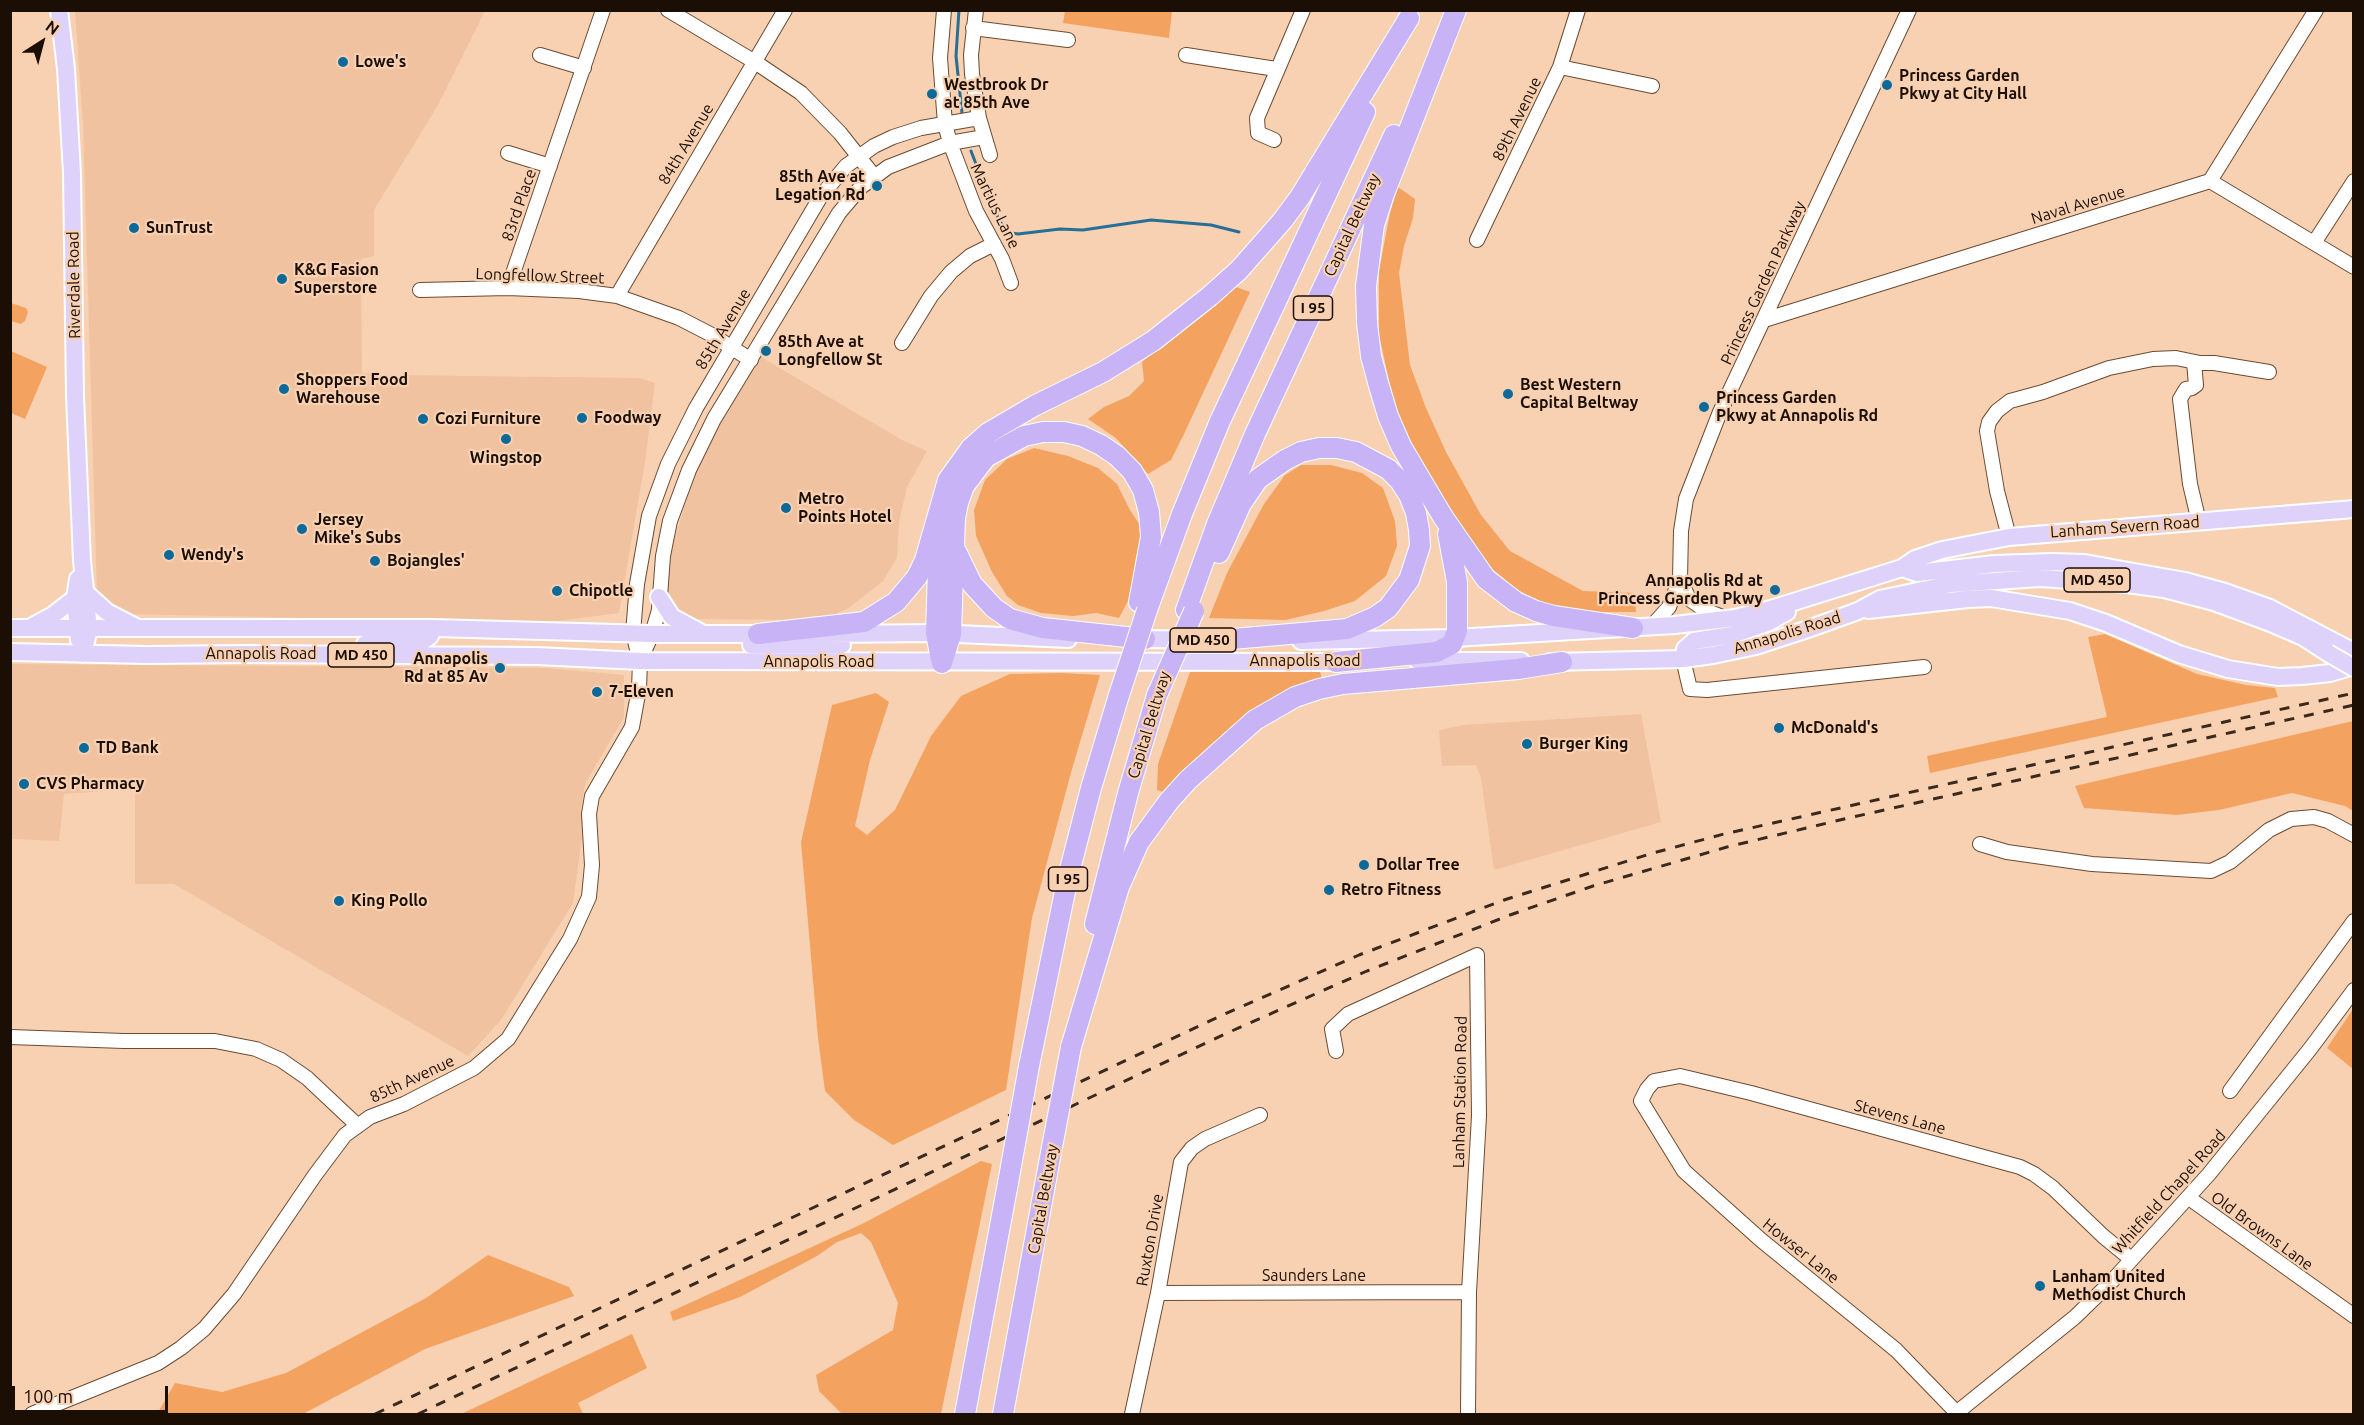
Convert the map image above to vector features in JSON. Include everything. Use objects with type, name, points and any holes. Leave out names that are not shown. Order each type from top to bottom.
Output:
[{"type":"highway","points":[[1454,10],[1384,194],[1372,235],[1366,286],[1367,323],[1371,356],[1388,416],[1401,447],[1443,517],[1486,579],[1516,602],[1554,616],[1642,627]]},
{"type":"highway","name":"Capital Beltway","points":[[1003,1414],[1084,975],[1104,885],[1157,695],[1190,610],[1217,524],[1254,434],[1454,10]]},
{"type":"highway","points":[[758,634],[864,622],[896,602],[917,577],[939,516],[942,498],[958,464],[971,448],[988,434],[1034,406],[1102,372],[1153,341],[1239,270],[1283,220],[1300,196],[1411,14]]},
{"type":"highway","name":"I 95","points":[[965,1414],[1029,1066],[1068,877],[1142,609],[1220,421],[1411,14]]},
{"type":"highway","points":[[942,663],[958,503],[964,486],[986,458],[1004,445],[1024,436],[1042,432],[1064,432],[1082,436],[1117,456],[1132,471],[1143,490],[1149,512],[1151,537],[1142,609]]},
{"type":"highway","points":[[1190,610],[1241,504],[1258,479],[1285,460],[1310,450],[1337,448],[1356,452],[1374,460],[1400,481],[1416,513],[1420,546],[1409,580],[1388,608],[1366,622],[1347,629],[1221,640]]},
{"type":"highway","points":[[939,516],[944,634]]},
{"type":"highway","points":[[1336,662],[1437,652],[1447,648],[1455,638],[1457,582],[1453,552],[1443,517]]},
{"type":"highway","points":[[954,546],[972,584],[994,608],[1010,619],[1043,628],[1145,639]]},
{"type":"highway","points":[[1071,1047],[1119,886],[1139,842],[1169,801],[1188,780],[1255,720],[1295,697],[1343,684],[1518,669],[1562,662]]},
{"type":"main road","name":"Riverdale Road","points":[[59,10],[66,69],[72,173],[75,396],[82,561],[83,654]]},
{"type":"main road","name":"Lanham Severn Road","points":[[1902,568],[1915,559],[1942,550],[2009,537],[2354,509]]},
{"type":"main road","name":"Annapolis Road","points":[[10,628],[434,628],[652,634],[944,634],[1011,638],[1339,641],[1455,638],[1642,627],[1727,619],[1771,609],[1902,568],[1917,573],[1994,564],[2052,562],[2085,563],[2195,584],[2270,608],[2351,650]]},
{"type":"main road","name":"Annapolis Road","points":[[10,652],[942,663],[1562,662],[1683,659],[1756,646],[1858,611],[1880,598],[1941,585],[2040,578],[2092,580],[2164,589],[2214,603],[2268,622],[2303,638],[2354,667]]},
{"type":"main road","points":[[29,628],[53,615],[81,595],[140,629]]},
{"type":"main road","points":[[1683,659],[1685,649],[1694,641],[1732,635],[1767,623],[1817,595]]},
{"type":"main road","points":[[659,597],[672,617],[706,634]]},
{"type":"main road","points":[[1858,611],[1991,598],[2070,611],[2189,657],[2228,669],[2278,677],[2331,673],[2354,667]]},
{"type":"main road","points":[[272,654],[303,646],[411,643],[423,641],[430,636],[434,628]]},
{"type":"main road","points":[[640,661],[657,645],[892,643],[904,634]]},
{"type":"street","name":"83rd Place","points":[[508,288],[603,10]]},
{"type":"street","points":[[668,10],[789,84],[813,104],[874,176]]},
{"type":"street","name":"84th Avenue","points":[[617,296],[785,10]]},
{"type":"street","name":"Martius Lane","points":[[944,10],[940,58],[945,124],[976,211],[1011,283]]},
{"type":"street","points":[[976,10],[973,28],[972,74],[979,118],[990,155]]},
{"type":"street","points":[[1274,140],[1258,133],[1257,118],[1303,10]]},
{"type":"street","name":"89th Avenue","points":[[1477,240],[1560,67],[1578,10]]},
{"type":"street","name":"Princess Garden Parkway","points":[[1642,627],[1669,607],[1680,579],[1681,531],[1689,490],[1720,412],[1909,10]]},
{"type":"street","points":[[2316,10],[2210,182],[2354,267]]},
{"type":"street","points":[[973,28],[1068,40]]},
{"type":"street","points":[[540,55],[584,68]]},
{"type":"street","points":[[1186,55],[1276,69]]},
{"type":"street","points":[[1560,67],[1652,86]]},
{"type":"street","name":"85th Avenue","points":[[32,1414],[158,1363],[204,1329],[234,1294],[345,1135],[370,1117],[404,1104],[461,1075],[484,1061],[508,1040],[552,971],[581,918],[589,897],[592,865],[590,806],[599,783],[620,751],[632,727],[639,689],[640,661],[633,633],[641,560],[649,516],[668,464],[696,408],[821,196],[841,171],[858,156],[893,137],[921,128],[979,118]]},
{"type":"street","name":"85th Avenue","points":[[640,661],[652,634],[658,610],[663,556],[672,514],[688,470],[700,446],[840,213],[874,176],[903,160],[950,143],[984,137]]},
{"type":"street","name":"83rd Place","points":[[508,153],[550,166]]},
{"type":"street","points":[[2314,243],[2354,181]]},
{"type":"street","name":"Naval Avenue","points":[[1764,320],[2210,182]]},
{"type":"street","points":[[902,343],[927,302],[951,272],[970,256],[994,244]]},
{"type":"street","name":"Longfellow Street","points":[[420,290],[508,288],[579,291],[617,296],[679,318],[751,360]]},
{"type":"street","points":[[2009,537],[1997,491],[1987,431],[1989,422],[1997,411],[2010,401],[2043,392],[2109,368],[2165,358],[2269,372]]},
{"type":"street","points":[[2194,362],[2196,384],[2193,388],[2186,389],[2180,399],[2190,484],[2199,522]]},
{"type":"street","points":[[641,560],[654,559],[661,536],[672,514]]},
{"type":"street","points":[[1680,579],[1689,599],[1705,610],[1727,619]]},
{"type":"street","points":[[1683,659],[1690,689],[1707,690],[1924,667]]},
{"type":"street","points":[[1980,844],[2007,852],[2092,864],[2211,871],[2230,861],[2269,830],[2290,819],[2314,817],[2328,821],[2354,835]]},
{"type":"street","points":[[2230,1091],[2354,921]]},
{"type":"street","name":"Lanham Station Road","points":[[1336,1051],[1332,1029],[1348,1014],[1477,955],[1479,1116],[1469,1292],[1468,1414]]},
{"type":"street","name":"Whitfield Chapel Road","points":[[1956,1414],[2101,1293],[2189,1198],[2310,1049],[2354,990]]},
{"type":"street","points":[[10,1037],[215,1041],[241,1045],[270,1054],[295,1070],[322,1091],[357,1125]]},
{"type":"street","name":"Stevens Lane","points":[[1641,1101],[1654,1081],[1680,1076],[1751,1093],[2019,1167],[2054,1188],[2103,1236],[2131,1259]]},
{"type":"street","name":"Howser Lane","points":[[1641,1101],[1675,1160],[1701,1189],[1896,1350],[1956,1414]]},
{"type":"street","name":"Ruxton Drive","points":[[1132,1414],[1158,1293],[1181,1162],[1192,1148],[1205,1139],[1260,1115]]},
{"type":"street","name":"Old Browns Lane","points":[[2189,1198],[2354,1316]]},
{"type":"street","name":"Saunders Lane","points":[[1158,1293],[1469,1292]]},
{"type":"shaded area","points":[[1065,10],[1172,11],[1169,38],[1063,23]]},
{"type":"shaded area","points":[[75,11],[485,11],[438,105],[374,210],[374,256],[361,259],[362,373],[639,378],[655,383],[645,462],[619,613],[544,623],[126,614],[97,594],[83,125]]},
{"type":"shaded area","points":[[1398,187],[1415,199],[1413,218],[1404,246],[1399,273],[1410,365],[1446,452],[1481,515],[1510,551],[1583,591],[1634,593],[1636,612],[1589,612],[1548,605],[1517,590],[1488,565],[1459,523],[1413,446],[1394,403],[1379,335],[1379,271],[1390,213]]},
{"type":"shaded area","points":[[1236,287],[1250,292],[1184,434],[1171,460],[1148,474],[1116,438],[1088,419],[1104,407],[1129,396],[1144,381],[1142,362]]},
{"type":"shaded area","points":[[11,303],[26,308],[28,312],[25,321],[21,324],[11,321]]},
{"type":"shaded area","points":[[11,351],[47,367],[25,419],[11,413]]},
{"type":"shaded area","points":[[761,357],[902,440],[927,451],[907,487],[899,522],[897,558],[883,581],[850,607],[824,620],[680,619],[665,604],[669,558],[694,474],[707,443]]},
{"type":"shaded area","points":[[1034,448],[1068,456],[1098,468],[1117,484],[1144,531],[1131,595],[1119,618],[1096,613],[1073,616],[1041,613],[1018,605],[1007,596],[992,572],[976,536],[974,510],[985,480],[1007,459]]},
{"type":"shaded area","points":[[1301,465],[1331,465],[1362,473],[1383,488],[1395,521],[1397,546],[1386,576],[1355,601],[1324,611],[1285,620],[1209,618],[1227,573],[1264,504],[1285,475]]},
{"type":"shaded area","points":[[2105,634],[2197,674],[2246,685],[2275,688],[2278,697],[1930,773],[1927,756],[2107,717],[2088,637]]},
{"type":"shaded area","points":[[11,664],[547,668],[624,675],[624,717],[585,784],[581,807],[582,837],[573,903],[501,1020],[468,1056],[174,884],[135,884],[135,789],[64,794],[59,841],[11,839]]},
{"type":"shaded area","points":[[1320,671],[1322,680],[1166,793],[1157,790],[1158,764],[1190,672]]},
{"type":"shaded area","points":[[1010,674],[1100,675],[1032,918],[1006,1090],[893,1145],[854,1120],[825,1091],[818,1038],[801,842],[832,705],[876,693],[889,702],[870,760],[855,826],[867,835],[895,810],[931,736],[961,696]]},
{"type":"shaded area","points":[[1641,714],[1661,822],[1494,870],[1481,778],[1476,765],[1442,766],[1439,730],[1464,725]]},
{"type":"shaded area","points":[[2353,721],[2353,811],[2345,806],[2292,793],[2219,810],[2177,815],[2084,808],[2075,786]]},
{"type":"shaded area","points":[[2353,1009],[2353,1069],[2327,1048]]},
{"type":"shaded area","points":[[981,1161],[992,1164],[941,1414],[842,1414],[819,1391],[816,1375],[893,1330],[898,1303],[871,1242],[861,1233],[837,1242],[817,1256],[740,1297],[673,1321],[670,1312],[862,1224]]},
{"type":"shaded area","points":[[488,1255],[569,1287],[574,1296],[425,1349],[303,1414],[157,1414],[175,1383],[222,1392],[286,1373],[426,1298]]},
{"type":"shaded area","points":[[632,1334],[647,1368],[578,1403],[583,1414],[461,1414]]},
{"type":"waterway","points":[[959,10],[956,56],[962,113]]},
{"type":"waterway","points":[[971,151],[993,208],[1014,247]]},
{"type":"waterway","points":[[1006,232],[1018,234],[1060,229],[1083,230],[1151,220],[1211,225],[1239,232]]},
{"type":"railway","points":[[375,1414],[1218,1017],[1359,955],[1504,900],[1653,853],[1724,834],[2354,693]]},
{"type":"railway","points":[[418,1414],[1225,1034],[1367,971],[1510,915],[1593,886],[1727,847],[2354,705]]},
{"type":"place","name":"Lowe's","points":[[343,62]]},
{"type":"place","name":"Princess Garden Pkwy at City Hall","points":[[1887,85]]},
{"type":"place","name":"Westbrook Dr at 85th Ave","points":[[932,94]]},
{"type":"place","name":"85th Ave at Legation Rd","points":[[877,186]]},
{"type":"place","name":"SunTrust","points":[[134,228]]},
{"type":"place","name":"K&G Fasion Superstore","points":[[282,279]]},
{"type":"place","name":"85th Ave at Longfellow St","points":[[766,351]]},
{"type":"place","name":"Shoppers Food Warehouse","points":[[284,389]]},
{"type":"place","name":"Best Western Capital Beltway","points":[[1508,394]]},
{"type":"place","name":"Princess Garden Pkwy at Annapolis Rd","points":[[1704,407]]},
{"type":"place","name":"Foodway","points":[[582,418]]},
{"type":"place","name":"Cozi Furniture","points":[[423,419]]},
{"type":"place","name":"Wingstop","points":[[506,439]]},
{"type":"place","name":"Metro Points Hotel","points":[[786,508]]},
{"type":"place","name":"Jersey Mike's Subs","points":[[302,529]]},
{"type":"place","name":"Wendy's","points":[[169,555]]},
{"type":"place","name":"Bojangles'","points":[[375,561]]},
{"type":"place","name":"Annapolis Rd at Princess Garden Pkwy","points":[[1775,590]]},
{"type":"place","name":"Chipotle","points":[[557,591]]},
{"type":"place","name":"Annapolis Rd at 85 Av","points":[[500,668]]},
{"type":"place","name":"7-Eleven","points":[[597,692]]},
{"type":"place","name":"McDonald's","points":[[1779,728]]},
{"type":"place","name":"Burger King","points":[[1527,744]]},
{"type":"place","name":"TD Bank","points":[[84,748]]},
{"type":"place","name":"CVS Pharmacy","points":[[24,784]]},
{"type":"place","name":"Dollar Tree","points":[[1364,865]]},
{"type":"place","name":"Retro Fitness","points":[[1329,890]]},
{"type":"place","name":"King Pollo","points":[[339,901]]},
{"type":"place","name":"Lanham United Methodist Church","points":[[2040,1286]]}]
